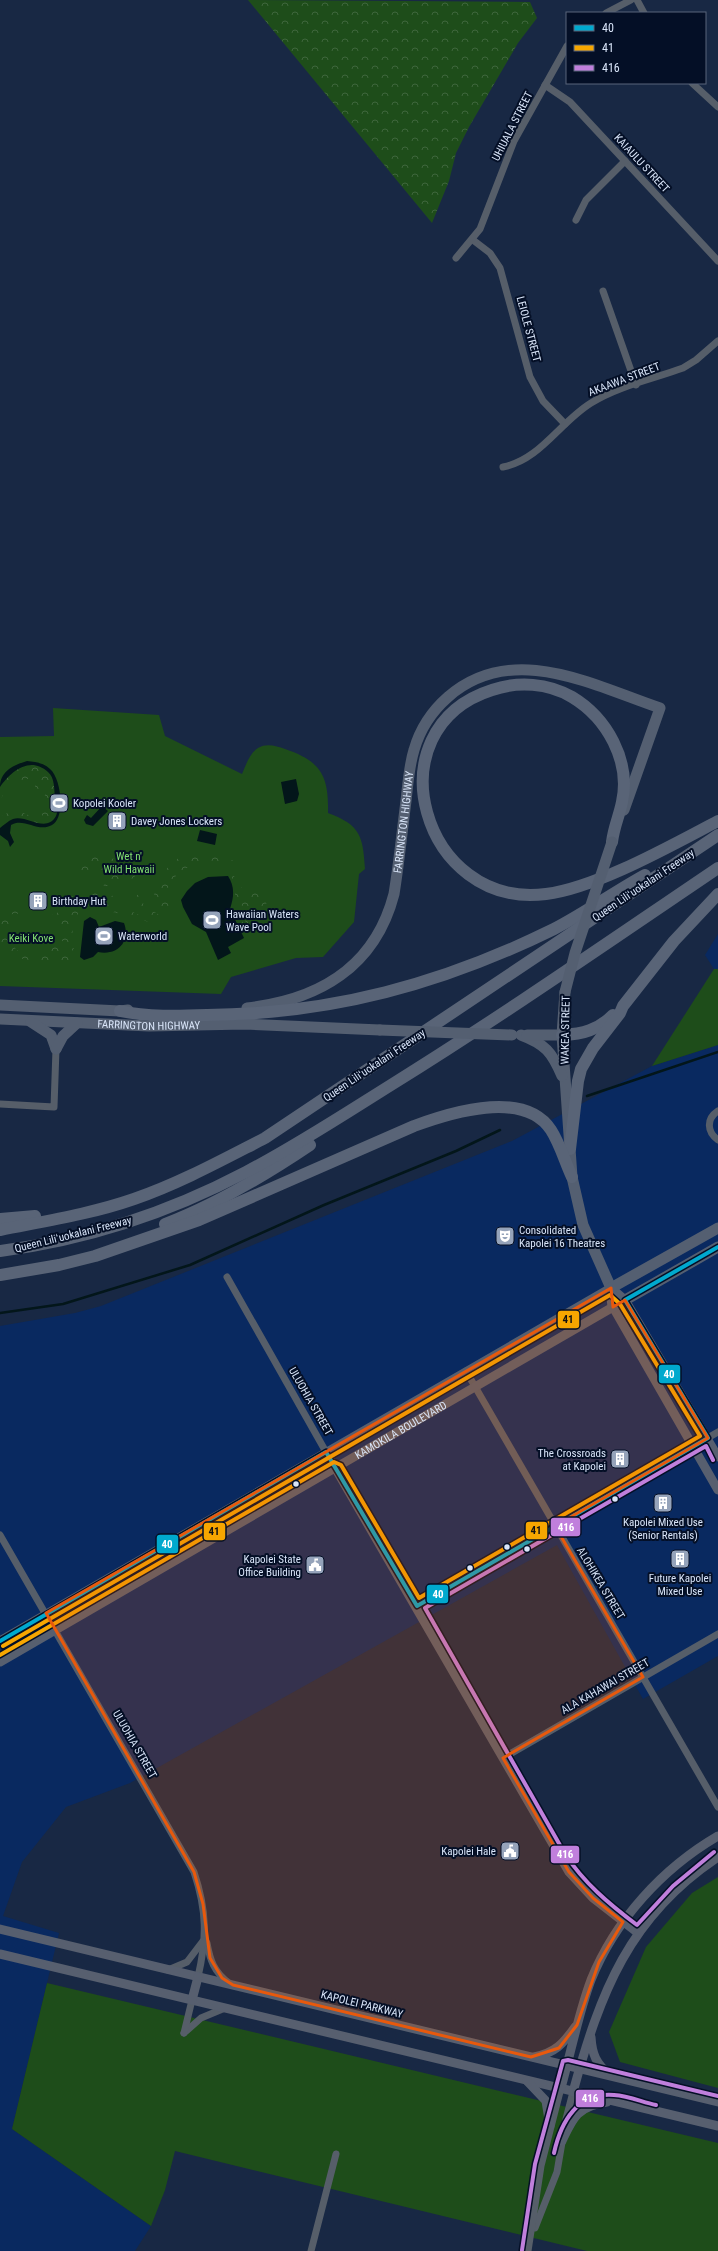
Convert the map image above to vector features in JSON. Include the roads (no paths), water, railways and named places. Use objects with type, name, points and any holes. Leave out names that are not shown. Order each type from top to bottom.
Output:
[{"type":"highway","points":[[612,842],[614,824],[622,803],[623,791],[619,756],[604,725],[578,700],[560,691],[546,687],[522,684],[498,688],[477,696],[457,709],[435,736],[426,758],[422,781],[424,805],[431,827],[447,853],[460,868],[479,881],[499,890],[532,895],[566,890],[616,871],[718,821]]},
{"type":"highway","points":[[120,1011],[135,1014],[191,1016],[277,1013],[343,1003],[404,988],[478,963],[556,928],[623,887],[717,836]]},
{"type":"highway","name":"Queen Liliʻuokalani Freeway","points":[[0,1230],[84,1212],[134,1199],[191,1176],[265,1138],[717,836]]},
{"type":"highway","name":"Queen Liliʻuokalani Freeway","points":[[0,1251],[46,1243],[104,1229],[148,1215],[195,1197],[246,1172],[301,1142],[442,1053],[718,868]]},
{"type":"highway","points":[[570,1149],[578,1081],[581,1069],[623,1006],[674,941],[718,894]]},
{"type":"highway","points":[[562,1035],[580,1034],[590,1031],[602,1024],[623,1006]]},
{"type":"highway","points":[[59,1264],[195,1213],[225,1197],[382,1098],[442,1053]]},
{"type":"highway","points":[[0,1275],[59,1264],[132,1244],[199,1220],[414,1126],[442,1115],[467,1109],[520,1110],[539,1118],[550,1130],[572,1177]]},
{"type":"highway","points":[[0,1219],[84,1212]]},
{"type":"main road","name":"FARRINGTON HIGHWAY","points":[[0,1005],[120,1011],[133,1009],[159,1011],[235,1010],[286,1002],[321,988],[345,974],[363,956],[384,923],[394,894],[414,748],[429,718],[444,700],[462,686],[496,672],[532,668],[556,673],[660,708]]},
{"type":"main road","name":"WAKEA STREET","points":[[660,708],[612,842],[575,953],[565,992],[562,1035],[565,1084],[572,1177],[583,1225],[612,1288],[613,1307],[718,1490]]},
{"type":"main road","name":"FARRINGTON HIGHWAY","points":[[0,1019],[148,1026],[245,1024],[516,1035],[562,1035]]},
{"type":"main road","points":[[28,1020],[51,1035],[56,1049]]},
{"type":"main road","points":[[56,1049],[63,1036],[77,1023]]},
{"type":"main road","points":[[516,1035],[534,1040],[546,1048],[556,1064],[565,1084]]},
{"type":"main road","name":"KAMOKILA BOULEVARD","points":[[0,1641],[466,1371],[718,1228]]},
{"type":"main road","name":"KAMOKILA BOULEVARD","points":[[0,1662],[475,1386],[718,1247]]},
{"type":"main road","name":"WAKEA STREET","points":[[612,1288],[625,1300],[718,1457]]},
{"type":"main road","name":"ULUOHIA STREET","points":[[326,1452],[417,1606],[569,1872],[593,1898],[638,1933]]},
{"type":"main road","points":[[560,2088],[591,1980],[624,1922],[642,1899],[666,1874],[718,1836]]},
{"type":"main road","points":[[574,2092],[591,2031],[607,1986],[638,1933],[677,1890],[718,1858]]},
{"type":"main road","name":"KAPOLEI PARKWAY","points":[[0,1930],[718,2102]]},
{"type":"main road","points":[[0,1954],[718,2126]]},
{"type":"main road","points":[[192,2000],[198,1977]]},
{"type":"main road","points":[[530,2057],[545,2055],[559,2048],[577,2025]]},
{"type":"main road","points":[[591,2031],[594,2056],[601,2068],[611,2076]]},
{"type":"main road","points":[[526,2080],[538,2090],[546,2101],[550,2126]]},
{"type":"main road","points":[[562,2141],[569,2126],[581,2110],[596,2103],[612,2101]]},
{"type":"street","points":[[608,12],[631,0]]},
{"type":"street","points":[[637,0],[643,12]]},
{"type":"street","name":"UHIUALA STREET","points":[[456,258],[473,240],[485,218],[514,141],[566,48]]},
{"type":"street","points":[[693,84],[718,107]]},
{"type":"street","name":"KAIAULU STREET","points":[[545,85],[566,98],[718,261]]},
{"type":"street","points":[[576,220],[586,200],[625,161]]},
{"type":"street","name":"LEIOLE STREET","points":[[473,240],[490,253],[500,268],[530,377],[544,401],[565,424]]},
{"type":"street","points":[[603,291],[636,385]]},
{"type":"street","name":"AKAAWA STREET","points":[[503,467],[513,465],[533,453],[592,402],[683,368],[696,360],[718,341]]},
{"type":"street","points":[[0,1104],[54,1107],[56,1049]]},
{"type":"street","points":[[718,1111],[713,1115],[709,1125],[712,1135],[718,1140]]},
{"type":"street","name":"ULUOHIA STREET","points":[[227,1277],[326,1452]]},
{"type":"street","name":"ALOHIKEA STREET","points":[[466,1371],[718,1807]]},
{"type":"street","points":[[417,1606],[718,1432]]},
{"type":"street","name":"ULUOHIA STREET","points":[[0,1535],[194,1872],[203,1904],[205,1937],[198,1977]]},
{"type":"street","name":"ALA KAHAWAI STREET","points":[[503,1758],[718,1634]]},
{"type":"street","points":[[168,1970],[182,1965],[192,1957],[205,1937]]},
{"type":"street","points":[[205,1937],[212,1966],[222,1978],[233,1986]]},
{"type":"street","points":[[192,2000],[184,2033],[201,2018],[225,2008]]},
{"type":"street","points":[[528,2251],[532,2236],[541,2166],[560,2088]]},
{"type":"street","points":[[532,2236],[552,2189],[574,2092]]},
{"type":"street","points":[[311,2251],[336,2154]]},
{"type":"waterway","points":[[587,1096],[718,1052]]},
{"type":"waterway","points":[[0,1313],[63,1304],[190,1265],[324,1205],[456,1151],[500,1130]]},
{"type":"place","name":"Kopolei Kooler","points":[[59,803]]},
{"type":"place","name":"Davey Jones Lockers","points":[[117,821]]},
{"type":"place","name":"Birthday Hut","points":[[38,901]]},
{"type":"place","name":"Hawaiian Waters Wave Pool","points":[[212,920]]},
{"type":"place","name":"Waterworld","points":[[104,936]]},
{"type":"place","name":"Consolidated Kapolei 16 Theatres","points":[[505,1236]]},
{"type":"place","name":"The Crossroads at Kapolei","points":[[620,1459]]},
{"type":"place","name":"Kapolei Mixed Use (Senior Rentals)","points":[[663,1503]]},
{"type":"place","name":"Future Kapolei Mixed Use","points":[[680,1559]]},
{"type":"place","name":"Kapolei State Office Building","points":[[315,1565]]},
{"type":"place","name":"Kapolei Hale","points":[[510,1851]]},
{"type":"park label","name":"Wet n' Wild Hawaii","points":[[129,862]]},
{"type":"park label","name":"Keiki Kove","points":[[31,938]]}]
